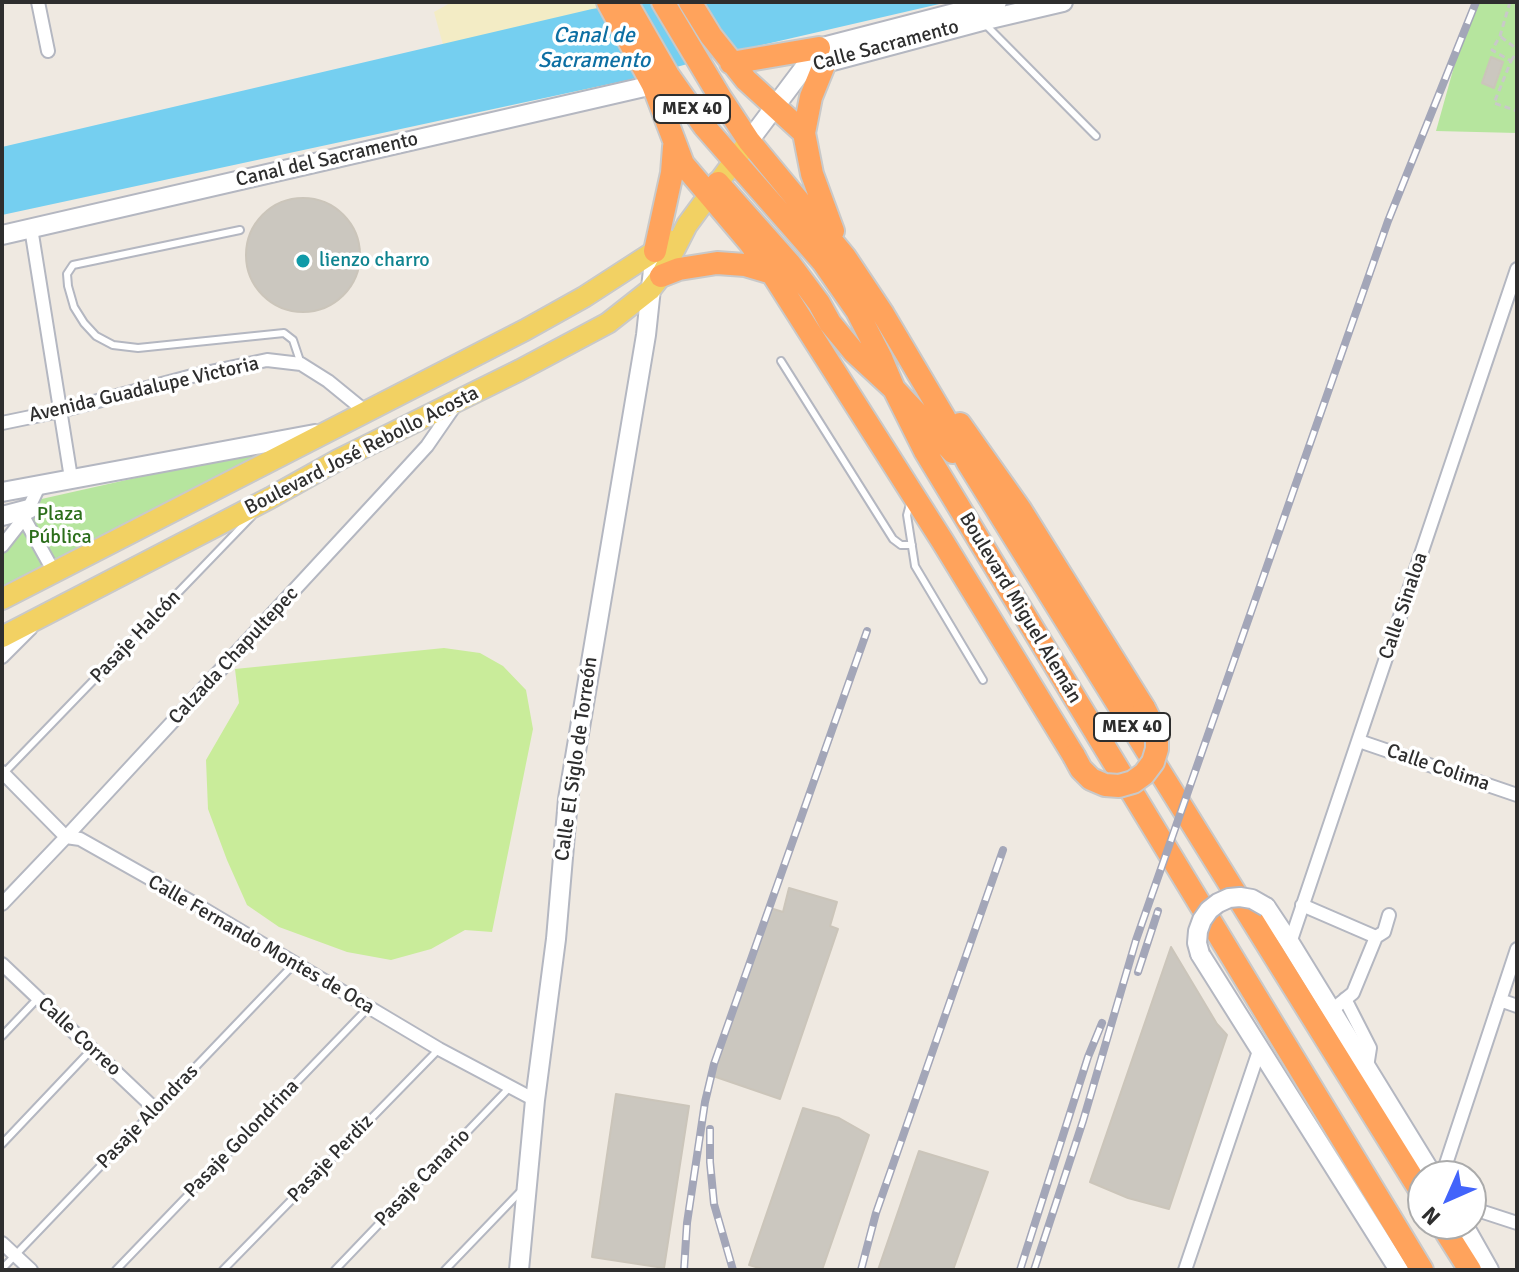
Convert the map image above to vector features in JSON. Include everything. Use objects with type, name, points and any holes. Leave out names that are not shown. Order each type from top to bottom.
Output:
[{"type":"highway","name":"Boulevard Miguel Alemán","points":[[663,2],[749,141],[845,257],[917,369],[987,493],[1407,1169]]},
{"type":"highway","points":[[690,2],[731,63],[804,133]]},
{"type":"highway","name":"Boulevard Miguel Alemán","points":[[614,4],[648,56],[843,289],[870,334],[925,451],[1422,1270]]},
{"type":"highway","points":[[648,56],[653,85],[683,164],[748,215],[806,284],[830,323],[854,352],[946,444],[987,493]]},
{"type":"highway","points":[[731,63],[815,60],[804,133],[818,194],[845,257]]},
{"type":"highway","points":[[655,251],[672,173],[674,142]]},
{"type":"highway","points":[[713,189],[772,273],[1081,769],[1091,779],[1105,785],[1119,786],[1133,782],[1153,762],[1157,749],[1157,734],[1144,708],[1020,509],[917,369]]},
{"type":"highway","points":[[656,283],[688,267],[717,263],[745,265],[772,273]]},
{"type":"highway","points":[[912,496],[973,529]]},
{"type":"highway","points":[[1451,1240],[1470,1270]]},
{"type":"main road","name":"Boulevard José Rebollo Acosta","points":[[2,637],[338,460],[608,323],[656,283],[687,225],[749,141]]},
{"type":"main road","name":"Boulevard José Rebollo Acosta","points":[[2,599],[525,330],[584,297],[655,251],[687,225]]},
{"type":"main road","points":[[525,330],[544,357]]},
{"type":"street","points":[[38,2],[48,51]]},
{"type":"street","name":"Calle Sacramento","points":[[980,14],[997,2]]},
{"type":"street","name":"Calle Sacramento","points":[[749,141],[815,60],[980,14],[1063,2]]},
{"type":"street","name":"Canal del Sacramento","points":[[2,235],[653,85]]},
{"type":"street","points":[[31,228],[71,478]]},
{"type":"street","name":"Calle El Siglo de Torreón","points":[[519,1270],[535,1100],[556,939],[568,799],[656,283],[655,251]]},
{"type":"street","name":"Calle Sinaloa","points":[[1290,943],[1517,269]]},
{"type":"street","name":"Avenida Guadalupe Victoria","points":[[2,423],[267,360],[301,364],[366,412]]},
{"type":"street","name":"Calzada Chapultepec","points":[[2,904],[427,446],[458,401]]},
{"type":"street","points":[[2,492],[322,433]]},
{"type":"street","points":[[2,546],[26,514],[40,484]]},
{"type":"street","points":[[26,514],[54,572]]},
{"type":"street","points":[[2,516],[26,514]]},
{"type":"street","points":[[2,657],[44,614]]},
{"type":"street","name":"Calle Colima","points":[[1359,741],[1517,795]]},
{"type":"street","name":"Calle Fernando Montes de Oca","points":[[3,774],[66,837],[80,839],[439,1049],[535,1100]]},
{"type":"street","points":[[1399,1270],[1200,954],[1198,931],[1209,910],[1229,898],[1240,897],[1252,899],[1266,907],[1338,1005],[1367,1067],[1423,1160]]},
{"type":"street","points":[[1302,905],[1376,937]]},
{"type":"street","points":[[1338,1005],[1353,993],[1376,937],[1384,932],[1389,915]]},
{"type":"street","points":[[1447,1160],[1517,949]]},
{"type":"street","name":"Calle Correo","points":[[2,964],[155,1109]]},
{"type":"street","points":[[1500,1000],[1517,1006]]},
{"type":"street","points":[[1185,1270],[1260,1048]]},
{"type":"street","points":[[1487,1213],[1517,1223]]},
{"type":"street","points":[[1472,1240],[1489,1270]]},
{"type":"street","points":[[2,1243],[31,1270]]},
{"type":"lane","points":[[980,14],[1096,136]]},
{"type":"lane","points":[[240,230],[73,265],[67,274],[74,307],[96,336],[113,345],[138,348],[281,333],[293,340],[301,364]]},
{"type":"lane","points":[[806,284],[815,313]]},
{"type":"lane","points":[[781,361],[893,539],[901,545],[912,545]]},
{"type":"lane","points":[[906,470],[912,496],[907,515],[915,566],[983,680]]},
{"type":"lane","name":"Pasaje Halcón","points":[[3,774],[270,498]]},
{"type":"lane","name":"Pasaje Alondras","points":[[2,1269],[294,964]]},
{"type":"lane","points":[[2,1036],[38,998]]},
{"type":"lane","name":"Pasaje Golondrina","points":[[116,1270],[368,1008]]},
{"type":"lane","points":[[2,1144],[92,1049]]},
{"type":"lane","name":"Pasaje Perdiz","points":[[223,1270],[439,1049]]},
{"type":"lane","name":"Pasaje Canario","points":[[335,1270],[510,1087]]},
{"type":"lane","points":[[445,1270],[529,1183]]},
{"type":"path","points":[[1510,2],[1500,36],[1492,50],[1511,61]]},
{"type":"path","points":[[1500,36],[1517,50],[1494,103],[1517,111]]},
{"type":"green space","points":[[1472,2],[1517,2],[1517,133],[1436,131]]},
{"type":"green space","name":"Plaza Pública","points":[[291,443],[2,590],[2,553],[22,529],[37,500]]},
{"type":"green space","points":[[444,648],[480,653],[503,666],[526,690],[533,729],[492,932],[465,930],[431,949],[391,960],[347,952],[279,927],[247,905],[208,809],[206,760],[239,703],[235,669]]},
{"type":"sand","points":[[452,2],[600,2],[643,81],[586,94],[448,63],[434,12]]},
{"type":"water","name":"Canal de Sacramento","points":[[642,2],[948,2],[736,51],[628,80],[2,215],[2,147],[592,9]]},
{"type":"building","points":[[1491,57],[1503,62],[1494,88],[1482,83]]},
{"type":"building","name":"lienzo charro","points":[[303,198],[325,203],[343,215],[355,233],[360,255],[355,277],[343,295],[325,307],[303,312],[281,307],[263,295],[251,277],[246,255],[251,233],[263,215],[281,203]]},
{"type":"building","points":[[789,888],[837,902],[830,926],[838,929],[780,1099],[713,1076],[770,908],[783,912]]},
{"type":"building","points":[[1171,947],[1217,1024],[1227,1035],[1169,1209],[1128,1198],[1090,1182]]},
{"type":"building","points":[[616,1094],[689,1106],[664,1268],[592,1257]]},
{"type":"building","points":[[803,1108],[839,1118],[869,1135],[822,1270],[766,1270],[749,1265]]},
{"type":"building","points":[[919,1151],[988,1172],[953,1270],[878,1270]]},
{"type":"railway","points":[[1034,1270],[1083,1121],[1136,940],[1388,221],[1476,2]]},
{"type":"railway","points":[[684,1270],[687,1223],[705,1102],[714,1064],[867,631]]},
{"type":"railway","points":[[861,1270],[876,1213],[1003,850]]},
{"type":"railway","points":[[1138,972],[1158,911]]},
{"type":"railway","points":[[1020,1270],[1088,1057],[1102,1023]]},
{"type":"railway","points":[[710,1129],[714,1204],[733,1270]]},
{"type":"place","name":"lienzo charro","points":[[303,261]]}]
